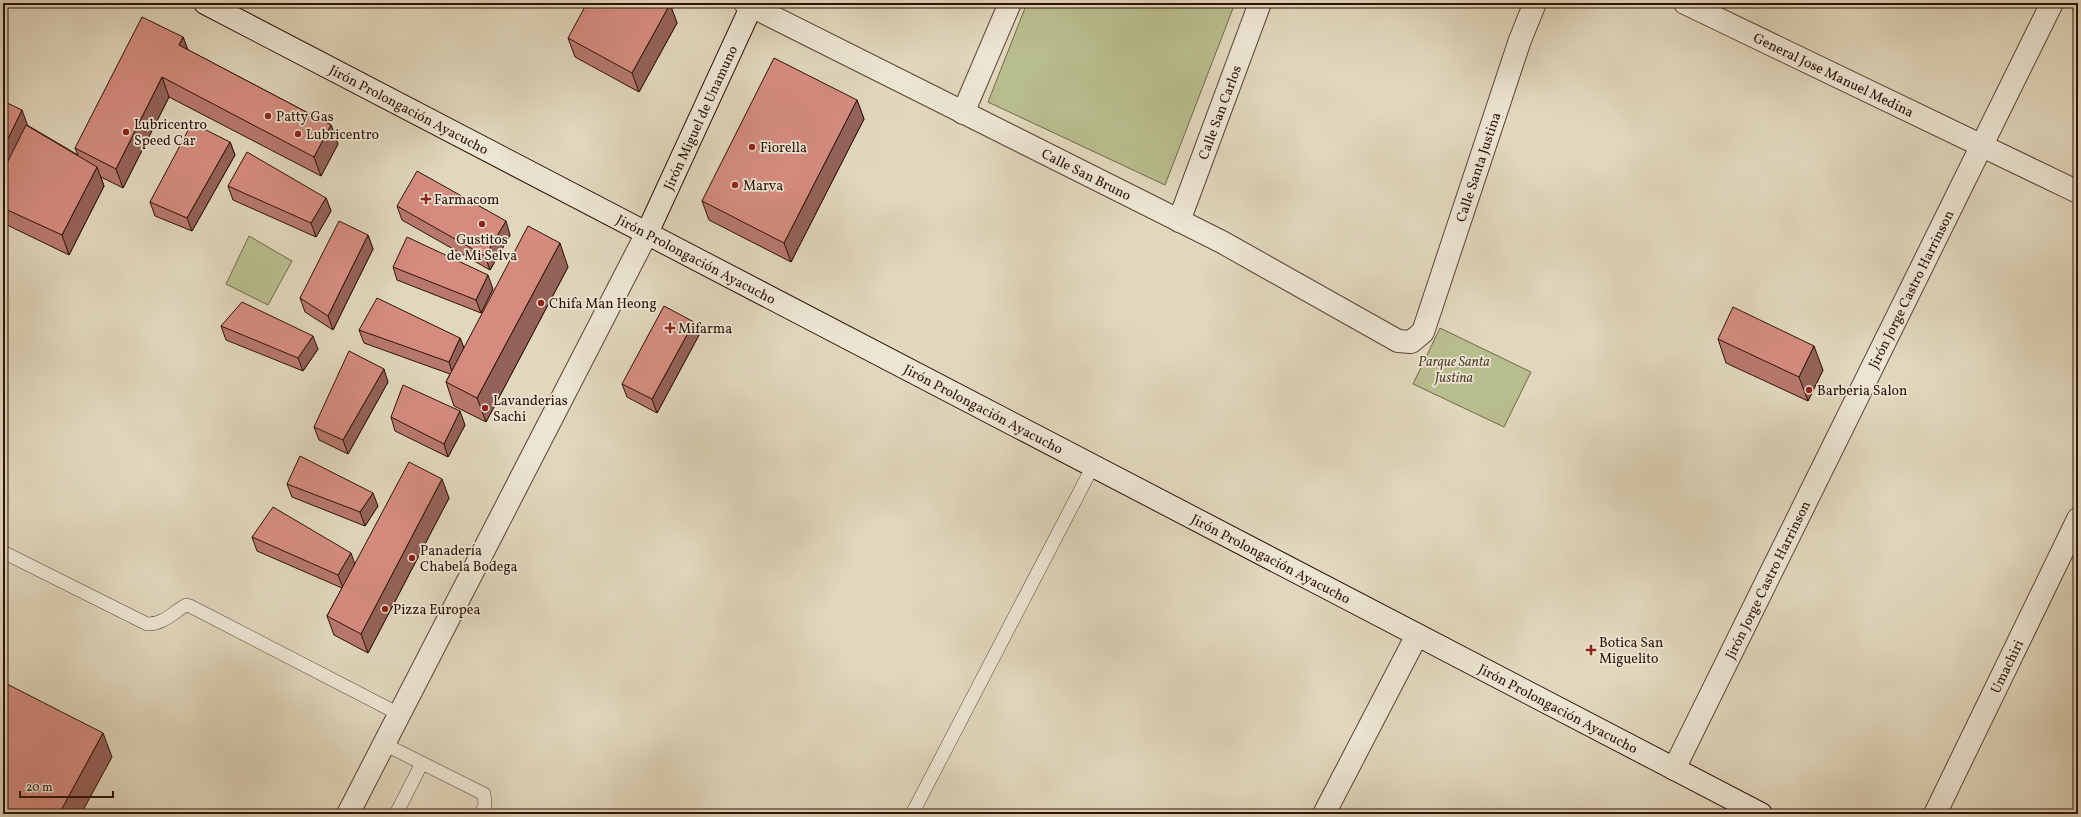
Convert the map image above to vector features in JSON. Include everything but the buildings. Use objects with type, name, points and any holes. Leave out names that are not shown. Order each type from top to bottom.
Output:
[{"type":"street","name":"Jirón Prolongación Ayacucho","points":[[206,3],[1761,814]]},
{"type":"street","points":[[963,113],[1010,3]]},
{"type":"street","name":"Calle San Carlos","points":[[1179,221],[1260,3]]},
{"type":"street","name":"Calle Santa Justina","points":[[1423,332],[1520,40],[1535,3]]},
{"type":"street","name":"General Jose Manuel Medina","points":[[1685,3],[2078,192]]},
{"type":"street","name":"Jirón Jorge Castro Harrinson","points":[[1674,769],[1983,146],[2052,3]]},
{"type":"street","name":"Jirón Miguel de Unamuno","points":[[348,814],[647,233],[750,4]]},
{"type":"street","name":"Calle San Bruno","points":[[750,4],[963,113],[1222,242],[1398,341],[1411,342],[1423,332]]},
{"type":"street","name":"Umachiri","points":[[1935,814],[2078,519]]},
{"type":"street","points":[[1324,814],[1417,635]]},
{"type":"lane","points":[[912,814],[1093,466]]},
{"type":"lane","points":[[3,552],[147,624],[159,622],[182,607],[186,605],[190,606],[400,714]]},
{"type":"lane","points":[[384,744],[484,794],[485,806],[481,814]]},
{"type":"lane","points":[[396,814],[422,763]]},
{"type":"green space","points":[[1027,3],[1235,3],[1165,185],[988,102]]},
{"type":"green space","points":[[249,236],[292,261],[268,305],[226,284]]},
{"type":"green space","name":"Parque Santa Justina","points":[[1440,328],[1531,372],[1504,427],[1413,384]]},
{"type":"place","name":"Patty Gas","points":[[268,116]]},
{"type":"place","name":"Lubricentro Speed Car","points":[[126,132]]},
{"type":"place","name":"Lubricentro","points":[[298,134]]},
{"type":"place","name":"Fiorella","points":[[752,147]]},
{"type":"place","name":"Marva","points":[[735,185]]},
{"type":"place","name":"Farmacom","points":[[426,199]]},
{"type":"place","name":"Gustitos de Mi Selva","points":[[482,224]]},
{"type":"place","name":"Chifa Man Heong","points":[[541,303]]},
{"type":"place","name":"Mifarma","points":[[670,328]]},
{"type":"place","name":"Barberia Salon","points":[[1809,390]]},
{"type":"place","name":"Lavanderias Sachi","points":[[485,408]]},
{"type":"place","name":"Panadería Chabela Bodega","points":[[412,558]]},
{"type":"place","name":"Pizza Europea","points":[[385,609]]},
{"type":"place","name":"Botica San Miguelito","points":[[1591,650]]}]
